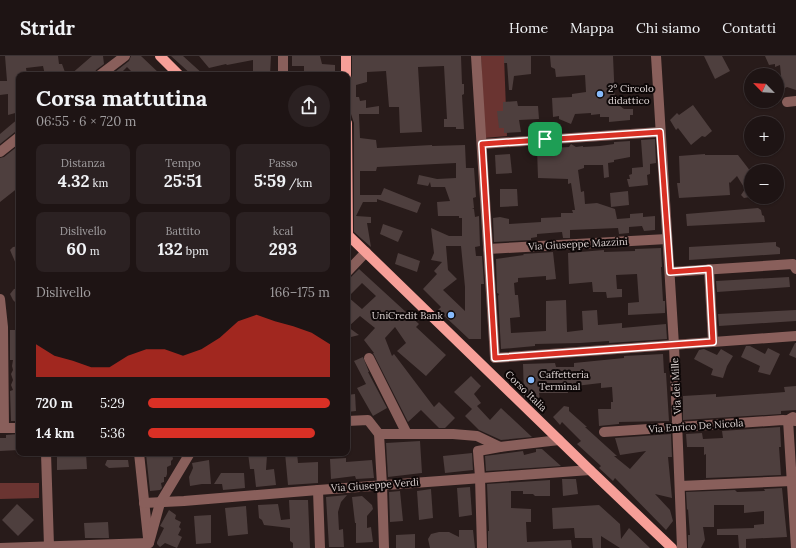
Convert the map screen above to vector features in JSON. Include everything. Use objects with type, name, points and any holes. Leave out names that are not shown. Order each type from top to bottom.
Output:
[{"type":"main road","points":[[160,56],[176,72]]},
{"type":"main road","points":[[346,56],[346,72]]},
{"type":"main road","name":"Corso Italia","points":[[350,236],[672,548]]},
{"type":"street","points":[[104,72],[125,56]]},
{"type":"street","points":[[283,56],[283,72]]},
{"type":"street","points":[[476,56],[495,358],[487,370]]},
{"type":"street","name":"Via dei Mille","points":[[656,56],[674,345],[682,548]]},
{"type":"street","points":[[482,144],[660,132]]},
{"type":"street","points":[[0,152],[16,139]]},
{"type":"street","name":"Via Giuseppe Mazzini","points":[[488,249],[667,239]]},
{"type":"street","points":[[350,269],[366,252]]},
{"type":"street","points":[[670,272],[793,264],[796,269]]},
{"type":"street","points":[[709,269],[713,342]]},
{"type":"street","points":[[0,299],[2,327],[2,428],[16,428]]},
{"type":"street","points":[[495,358],[796,336]]},
{"type":"street","points":[[369,358],[407,434]]},
{"type":"street","points":[[793,419],[789,445],[796,548]]},
{"type":"street","name":"Via Enrico De Nicola","points":[[604,432],[793,419]]},
{"type":"street","points":[[350,421],[368,420],[379,434],[384,548]]},
{"type":"street","points":[[379,434],[453,434],[477,436],[500,447]]},
{"type":"street","points":[[789,445],[796,434]]},
{"type":"street","points":[[482,548],[478,452],[500,447],[559,440]]},
{"type":"street","points":[[46,456],[48,546]]},
{"type":"street","points":[[139,456],[149,546]]},
{"type":"street","points":[[149,546],[160,503],[188,456]]},
{"type":"street","name":"Via Giuseppe Verdi","points":[[144,503],[590,470]]},
{"type":"street","points":[[680,486],[792,481]]},
{"type":"street","points":[[318,490],[320,548]]},
{"type":"street","points":[[0,548],[48,546],[149,546]]},
{"type":"shaded area","points":[[481,56],[504,56],[507,136],[484,138]]},
{"type":"shaded area","points":[[0,483],[39,483],[39,498],[0,499]]},
{"type":"building","points":[[5,56],[58,56],[59,64],[62,64],[65,72],[44,72],[43,66],[26,68],[27,72],[16,72],[16,113],[8,115],[8,94],[0,95],[0,81],[7,81]]},
{"type":"building","points":[[92,56],[103,56],[104,64],[95,72],[73,72]]},
{"type":"building","points":[[131,56],[141,56],[158,72],[132,72],[127,67],[122,72],[115,72],[129,61]]},
{"type":"building","points":[[171,56],[183,56],[201,72],[189,72]]},
{"type":"building","points":[[199,56],[271,56],[270,72],[253,72],[253,60],[209,68]]},
{"type":"building","points":[[292,56],[320,56],[322,64],[335,65],[335,72],[304,72],[304,66],[292,66]]},
{"type":"building","points":[[352,56],[461,56],[462,84],[464,84],[464,94],[462,95],[464,129],[444,127],[444,119],[447,119],[444,66],[418,67],[422,132],[400,133],[399,107],[389,107],[386,71],[367,72],[367,82],[356,85],[356,97],[359,97],[360,101],[366,100],[366,108],[379,106],[379,114],[359,114],[360,138],[376,140],[377,148],[465,145],[466,168],[474,168],[476,197],[473,198],[474,208],[472,208],[474,209],[475,217],[479,216],[480,246],[475,247],[476,256],[482,256],[484,284],[481,284],[481,339],[469,339],[438,310],[441,307],[423,289],[437,274],[434,271],[442,262],[431,260],[434,253],[431,228],[449,236],[462,236],[462,218],[459,218],[459,216],[438,216],[437,202],[450,201],[445,187],[431,187],[430,182],[428,186],[417,184],[419,175],[437,179],[456,178],[456,163],[377,167],[376,171],[360,171],[360,195],[381,195],[384,188],[421,203],[417,213],[377,199],[377,202],[363,202],[356,216],[371,217],[371,223],[367,223],[371,247],[354,232],[354,123],[351,114],[350,80],[352,75]],"holes":[[[446,246],[461,246],[465,287],[465,311],[443,290],[457,279],[448,270]]]},
{"type":"building","points":[[504,56],[531,56],[531,74],[514,76],[512,90],[509,90],[507,63],[504,63]]},
{"type":"building","points":[[550,56],[613,56],[615,102],[624,109],[633,109],[633,115],[630,115],[630,120],[609,122],[609,117],[600,117],[600,114],[575,114],[571,124],[559,119],[559,116],[553,117],[552,98],[572,97],[572,94],[586,92],[585,75],[556,77],[555,69],[551,67]]},
{"type":"building","points":[[704,56],[722,56],[730,71],[715,79]]},
{"type":"building","points":[[765,56],[796,56],[796,90],[784,87],[784,68],[780,68],[780,65],[775,67],[775,64],[769,65]]},
{"type":"building","points":[[517,101],[518,106],[538,106],[539,119],[519,120],[521,132],[504,133],[504,128],[499,128],[497,111],[503,111],[503,102]]},
{"type":"building","points":[[693,105],[712,131],[705,137],[702,136],[691,145],[678,128],[676,130],[670,120],[677,113],[679,115]]},
{"type":"building","points":[[16,121],[16,132],[0,144],[0,134]]},
{"type":"building","points":[[655,139],[656,163],[650,164],[650,174],[647,175],[648,185],[629,187],[627,179],[630,179],[629,175],[632,174],[632,168],[643,167],[641,140]]},
{"type":"building","points":[[630,141],[630,157],[614,160],[614,162],[608,163],[609,177],[604,178],[603,165],[584,165],[584,168],[578,170],[581,192],[584,191],[585,204],[597,203],[615,209],[617,219],[630,218],[630,214],[643,213],[643,217],[655,216],[655,230],[644,231],[642,226],[629,227],[629,233],[619,234],[618,228],[570,230],[570,238],[563,238],[562,232],[537,234],[537,237],[531,238],[531,240],[494,242],[493,218],[500,217],[509,219],[509,224],[541,222],[541,218],[561,217],[561,213],[573,213],[572,210],[575,210],[571,183],[568,184],[568,179],[538,178],[537,149],[569,147],[571,144],[576,147],[600,146],[614,144],[614,142]]},
{"type":"building","points":[[16,147],[16,189],[0,202],[0,158],[4,157]]},
{"type":"building","points":[[510,154],[512,173],[496,174],[495,155]]},
{"type":"building","points":[[705,154],[738,155],[745,164],[744,187],[737,176],[730,183],[729,182],[730,195],[679,198],[677,183],[680,183],[679,156]]},
{"type":"building","points":[[500,189],[517,189],[518,206],[500,207]]},
{"type":"building","points":[[744,190],[744,198],[741,195]]},
{"type":"building","points":[[628,191],[629,205],[611,207],[610,193]]},
{"type":"building","points":[[758,208],[764,216],[765,222],[687,226],[686,214]]},
{"type":"building","points":[[383,224],[403,231],[398,242],[380,234]]},
{"type":"building","points":[[776,242],[776,246],[780,248],[780,254],[689,260],[689,247]]},
{"type":"building","points":[[16,246],[16,264],[10,250]]},
{"type":"building","points":[[661,248],[663,301],[665,301],[665,313],[628,315],[628,303],[639,302],[637,274],[616,275],[617,289],[622,289],[622,297],[607,298],[606,292],[593,292],[592,282],[569,284],[568,253],[604,250],[604,252],[635,251],[635,249]]},
{"type":"building","points":[[553,252],[556,279],[546,280],[546,276],[518,278],[518,282],[514,283],[515,295],[518,295],[520,317],[510,318],[511,333],[546,331],[546,301],[566,300],[567,332],[583,330],[582,311],[597,310],[598,325],[622,323],[622,328],[666,324],[667,339],[609,343],[609,341],[535,344],[535,346],[501,349],[496,259],[524,255],[523,254]]},
{"type":"building","points":[[398,253],[420,261],[417,272],[395,264]]},
{"type":"building","points":[[359,269],[419,324],[416,327],[446,355],[426,376],[397,351],[406,343],[395,327],[385,338],[392,356],[394,354],[434,407],[439,402],[455,418],[445,428],[439,428],[421,410],[408,422],[374,353],[364,340],[375,328],[360,316],[350,325],[350,299],[362,309],[376,296],[362,283],[350,295],[350,277]]},
{"type":"building","points":[[789,277],[790,287],[717,292],[716,281]]},
{"type":"building","points":[[16,289],[16,303],[10,294]]},
{"type":"building","points":[[796,310],[796,321],[719,326],[718,314]]},
{"type":"building","points":[[350,328],[359,335],[350,337]]},
{"type":"building","points":[[10,330],[16,330],[16,421],[11,421],[10,391],[13,390],[11,385],[13,380],[11,374],[13,370],[13,360],[10,360]]},
{"type":"building","points":[[796,343],[796,358],[789,355]]},
{"type":"building","points":[[746,346],[750,346],[765,354],[768,348],[780,354],[770,375],[758,372],[760,366],[741,357]]},
{"type":"building","points":[[704,349],[717,355],[721,349],[733,356],[727,366],[723,378],[711,375],[713,369],[694,359],[699,350]]},
{"type":"building","points":[[663,354],[664,373],[666,373],[669,421],[619,422],[619,424],[599,426],[598,409],[611,409],[611,402],[613,402],[612,387],[601,388],[601,383],[567,387],[568,393],[539,393],[540,400],[533,402],[524,397],[523,364],[555,363],[556,367],[574,367],[574,363],[624,358],[624,356]]},
{"type":"building","points":[[363,357],[368,372],[387,408],[373,416],[357,388],[366,384],[354,361]]},
{"type":"building","points":[[471,376],[481,386],[474,394],[481,403],[477,406],[490,420],[501,408],[532,437],[501,440],[479,430],[465,416],[472,409],[454,392]]},
{"type":"building","points":[[796,386],[796,410],[781,411],[781,414],[683,420],[683,396],[716,394],[716,397],[785,392],[784,387]]},
{"type":"building","points":[[355,394],[356,411],[350,412],[350,395]]},
{"type":"building","points":[[564,406],[569,407],[569,411],[617,456],[614,456],[630,469],[646,451],[620,455],[615,438],[671,434],[672,457],[668,457],[672,498],[655,494],[670,510],[673,521],[666,530],[615,478],[613,481],[599,468],[601,466],[577,444],[581,441],[562,422],[560,425],[553,417]]},
{"type":"building","points":[[780,427],[781,447],[779,447],[781,475],[706,478],[706,454],[704,455],[704,447],[687,447],[686,434],[702,433],[703,439],[723,438],[722,431]]},
{"type":"building","points":[[16,434],[16,450],[0,451],[0,438],[6,438],[6,435]]},
{"type":"building","points":[[420,441],[422,473],[388,477],[386,443]]},
{"type":"building","points":[[536,449],[542,449],[561,466],[486,471],[485,456],[523,451],[524,455],[536,452]]},
{"type":"building","points":[[472,453],[473,470],[445,473],[443,456]]},
{"type":"building","points":[[57,456],[86,456],[87,469],[57,470]]},
{"type":"building","points":[[146,456],[172,456],[171,465],[167,467],[167,474],[166,477],[164,477],[164,482],[161,483],[162,488],[160,490],[150,491]]},
{"type":"building","points":[[248,456],[267,456],[266,470],[274,469],[276,485],[256,487],[254,469],[250,469]]},
{"type":"building","points":[[285,456],[297,456],[298,463],[318,462],[318,483],[288,485]]},
{"type":"building","points":[[346,458],[346,462],[372,460],[374,478],[356,479],[355,476],[331,479],[330,459]]},
{"type":"building","points":[[107,460],[128,460],[129,467],[109,468],[105,465]]},
{"type":"building","points":[[209,460],[211,484],[190,486],[189,477],[193,468],[192,463]]},
{"type":"building","points":[[221,473],[244,473],[245,488],[223,490],[222,484],[214,484]]},
{"type":"building","points":[[562,479],[576,479],[578,494],[563,496]]},
{"type":"building","points":[[550,480],[550,496],[535,496],[533,494],[523,494],[523,491],[511,491],[511,508],[531,509],[531,522],[526,522],[527,542],[571,540],[572,548],[488,548],[489,531],[487,484]]},
{"type":"building","points":[[470,487],[472,515],[459,517],[457,488]]},
{"type":"building","points":[[782,488],[787,537],[746,539],[746,548],[739,548],[738,535],[717,535],[717,529],[754,528],[754,525],[764,524],[764,511],[744,513],[744,505],[714,505],[714,527],[703,527],[705,540],[701,548],[688,548],[688,535],[690,535],[686,492],[735,490],[737,492],[765,491],[764,489]]},
{"type":"building","points":[[431,489],[433,518],[419,520],[417,491]]},
{"type":"building","points":[[400,491],[403,521],[390,522],[389,492]]},
{"type":"building","points":[[347,495],[341,502],[338,512],[339,530],[343,529],[344,547],[329,547],[326,497]]},
{"type":"building","points":[[362,496],[372,505],[373,509],[367,516],[367,528],[371,527],[373,542],[356,543],[356,523],[352,497]]},
{"type":"building","points":[[289,500],[308,500],[310,548],[293,548],[293,543],[290,541],[290,528],[264,525],[262,520],[259,518],[258,505],[278,504],[281,520],[290,519]]},
{"type":"building","points":[[17,504],[34,520],[18,536],[2,520]]},
{"type":"building","points":[[599,505],[620,524],[621,539],[629,528],[650,548],[620,548],[601,536],[601,548],[593,548],[592,538],[575,538],[574,528],[553,529],[552,508]]},
{"type":"building","points":[[246,506],[248,534],[228,536],[225,508]]},
{"type":"building","points":[[169,510],[176,515],[175,519],[181,522],[179,527],[181,529],[178,535],[182,537],[177,548],[165,543],[160,547],[157,544],[164,528],[160,526]]},
{"type":"building","points":[[211,515],[211,543],[196,544],[194,516]]},
{"type":"building","points":[[108,522],[109,538],[85,538],[84,523]]},
{"type":"building","points":[[459,530],[473,530],[475,548],[430,548],[428,539],[431,534],[449,532],[459,537]]},
{"type":"building","points":[[415,534],[415,548],[396,548],[396,535]]},
{"type":"place","name":"2° Circolo didattico","points":[[600,94]]},
{"type":"place","name":"UniCredit Bank","points":[[451,315]]},
{"type":"place","name":"Caffetteria Terminal","points":[[531,380]]},
{"type":"route","points":[[660,132],[670,272],[709,269],[713,342],[495,358],[482,144],[545,139],[660,132]]}]
